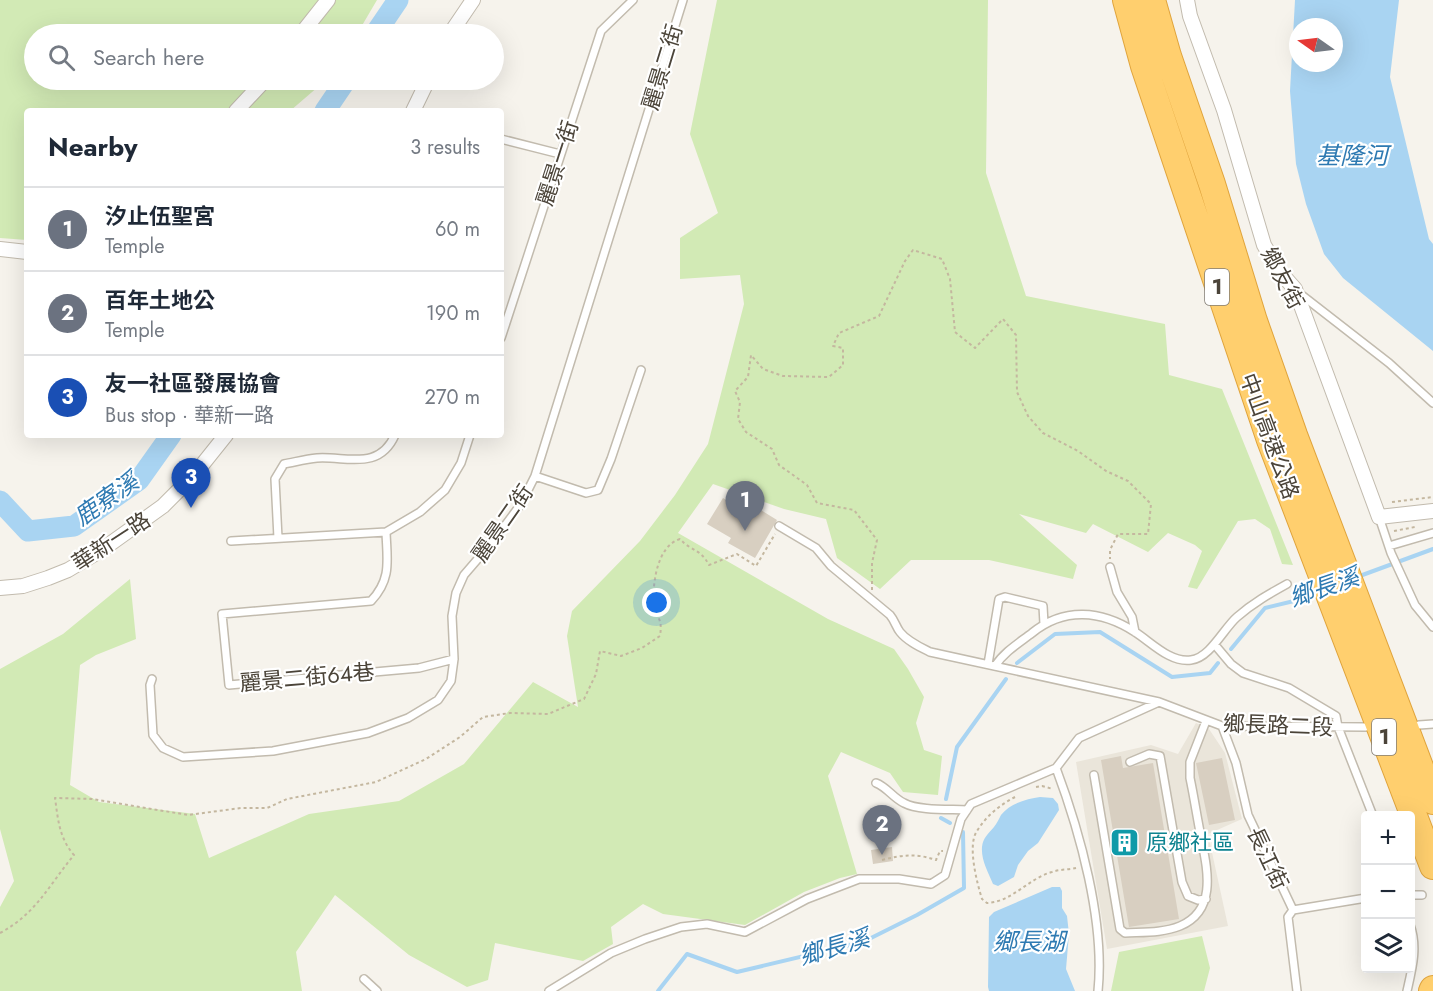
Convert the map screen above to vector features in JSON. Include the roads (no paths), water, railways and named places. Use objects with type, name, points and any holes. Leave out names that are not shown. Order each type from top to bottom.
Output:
[{"type":"highway","name":"中山高速公路","points":[[1126,0],[1144,66],[1270,440],[1331,565],[1346,604],[1433,866]]},
{"type":"highway","name":"中山高速公路","points":[[1152,0],[1254,321],[1294,435],[1331,565]]},
{"type":"highway","name":"中山高速公路","points":[[1346,604],[1433,801]]},
{"type":"street","points":[[309,24],[328,0]]},
{"type":"street","points":[[456,24],[472,0]]},
{"type":"street","name":"鄉友街","points":[[1187,0],[1190,16],[1224,110],[1264,245],[1280,272],[1294,289],[1377,511]]},
{"type":"street","points":[[239,108],[256,90]]},
{"type":"street","points":[[414,108],[423,90]]},
{"type":"street","points":[[0,249],[24,252]]},
{"type":"street","name":"華新一路","points":[[0,588],[23,586],[68,570],[110,544],[163,506],[194,475],[224,438]]},
{"type":"street","points":[[1377,511],[1433,511]]},
{"type":"lane","name":"麗景一街","points":[[504,329],[601,31],[633,0]]},
{"type":"lane","name":"麗景二街","points":[[152,679],[150,685],[153,735],[163,748],[183,757],[273,751],[368,733],[408,718],[438,700],[451,681],[454,659],[452,616],[456,592],[464,575],[521,504],[535,476],[683,0]]},
{"type":"lane","points":[[504,140],[560,154]]},
{"type":"lane","points":[[1294,289],[1389,363],[1433,403]]},
{"type":"lane","points":[[535,476],[586,493],[598,490],[641,370]]},
{"type":"lane","points":[[278,538],[275,479],[284,464],[316,458],[369,459],[381,454],[393,438]]},
{"type":"lane","points":[[231,541],[386,532],[420,512],[445,490],[461,463],[469,438]]},
{"type":"lane","name":"鄉友街","points":[[1377,511],[1390,549],[1415,605],[1433,627]]},
{"type":"lane","name":"鄉長路二段","points":[[779,526],[816,549],[831,566],[872,599],[897,623],[900,632],[915,645],[930,652],[1159,702],[1221,726],[1366,727]]},
{"type":"lane","name":"麗景二街64巷","points":[[386,532],[387,572],[381,590],[371,601],[222,614],[229,685],[419,668],[454,659]]},
{"type":"lane","points":[[1390,549],[1433,533]]},
{"type":"lane","points":[[1110,567],[1118,592],[1132,617],[1135,632]]},
{"type":"lane","points":[[991,665],[1044,624],[1072,614],[1109,618],[1181,660],[1194,660],[1215,645],[1235,619],[1258,600],[1287,584]]},
{"type":"lane","points":[[991,665],[999,600],[1005,597],[1043,606],[1044,624]]},
{"type":"lane","points":[[1215,645],[1231,664],[1243,673],[1289,688],[1336,716],[1338,727],[1371,811]]},
{"type":"lane","points":[[549,991],[566,983],[611,953],[681,927],[708,924],[745,932],[807,899],[859,879],[899,879],[931,884],[945,875],[961,819],[971,804],[1056,768],[1079,738],[1159,702]]},
{"type":"lane","points":[[1094,775],[1120,929],[1125,933],[1164,930],[1180,926],[1200,909],[1206,898],[1209,879],[1190,778],[1190,762],[1206,721]]},
{"type":"lane","points":[[1419,725],[1433,724]]},
{"type":"lane","name":"長江街","points":[[1221,726],[1236,763],[1248,815],[1293,910],[1288,917],[1298,991]]},
{"type":"lane","points":[[1130,762],[1149,754],[1160,756],[1182,882],[1188,896],[1198,900],[1206,898]]},
{"type":"lane","points":[[1056,768],[1076,823],[1097,920],[1098,991]]},
{"type":"lane","points":[[876,783],[884,786],[904,803],[918,807],[967,810]]},
{"type":"lane","points":[[1415,895],[1422,895]]},
{"type":"lane","points":[[1293,910],[1361,899]]},
{"type":"lane","points":[[1407,991],[1411,973]]},
{"type":"lane","points":[[364,979],[377,991]]},
{"type":"water","name":"基隆河","points":[[1295,0],[1399,0],[1390,77],[1429,239],[1433,244],[1433,351],[1343,278],[1324,254],[1306,204],[1296,164],[1290,91],[1291,72],[1343,72],[1343,18],[1294,18]]},
{"type":"water","points":[[1040,797],[1053,798],[1059,810],[1038,843],[1028,851],[1018,865],[1014,877],[998,886],[993,884],[983,857],[982,847],[985,839],[1009,807],[1024,800]]},
{"type":"water","name":"鄉長湖","points":[[1052,887],[1060,887],[1062,891],[1062,908],[1067,916],[1069,934],[1066,969],[1075,991],[989,991],[989,917],[994,912]]},
{"type":"waterway","name":"鹿寮溪","points":[[382,24],[398,0]]},
{"type":"waterway","name":"鹿寮溪","points":[[327,108],[339,90]]},
{"type":"waterway","name":"鹿寮溪","points":[[0,501],[28,531],[74,526],[139,480],[169,438]]},
{"type":"waterway","name":"鄉長溪","points":[[1357,577],[1433,549]]},
{"type":"waterway","name":"鄉長溪","points":[[1231,649],[1265,608],[1294,601],[1320,591]]},
{"type":"waterway","name":"鄉長溪","points":[[1017,663],[1055,634],[1100,632],[1172,677],[1210,673],[1218,663]]},
{"type":"waterway","name":"鄉長溪","points":[[946,799],[957,747],[1006,679]]},
{"type":"waterway","name":"鄉長溪","points":[[941,818],[950,823]]},
{"type":"waterway","name":"鄉長溪","points":[[658,991],[687,954],[737,972],[863,942],[917,915],[964,888],[963,832]]},
{"type":"place","name":"友一社區發展協會","points":[[191,508]]},
{"type":"place","name":"汐止伍聖宮","points":[[745,531]]},
{"type":"place","name":"原鄉社區","points":[[1125,842]]},
{"type":"place","name":"百年土地公","points":[[882,855]]}]
